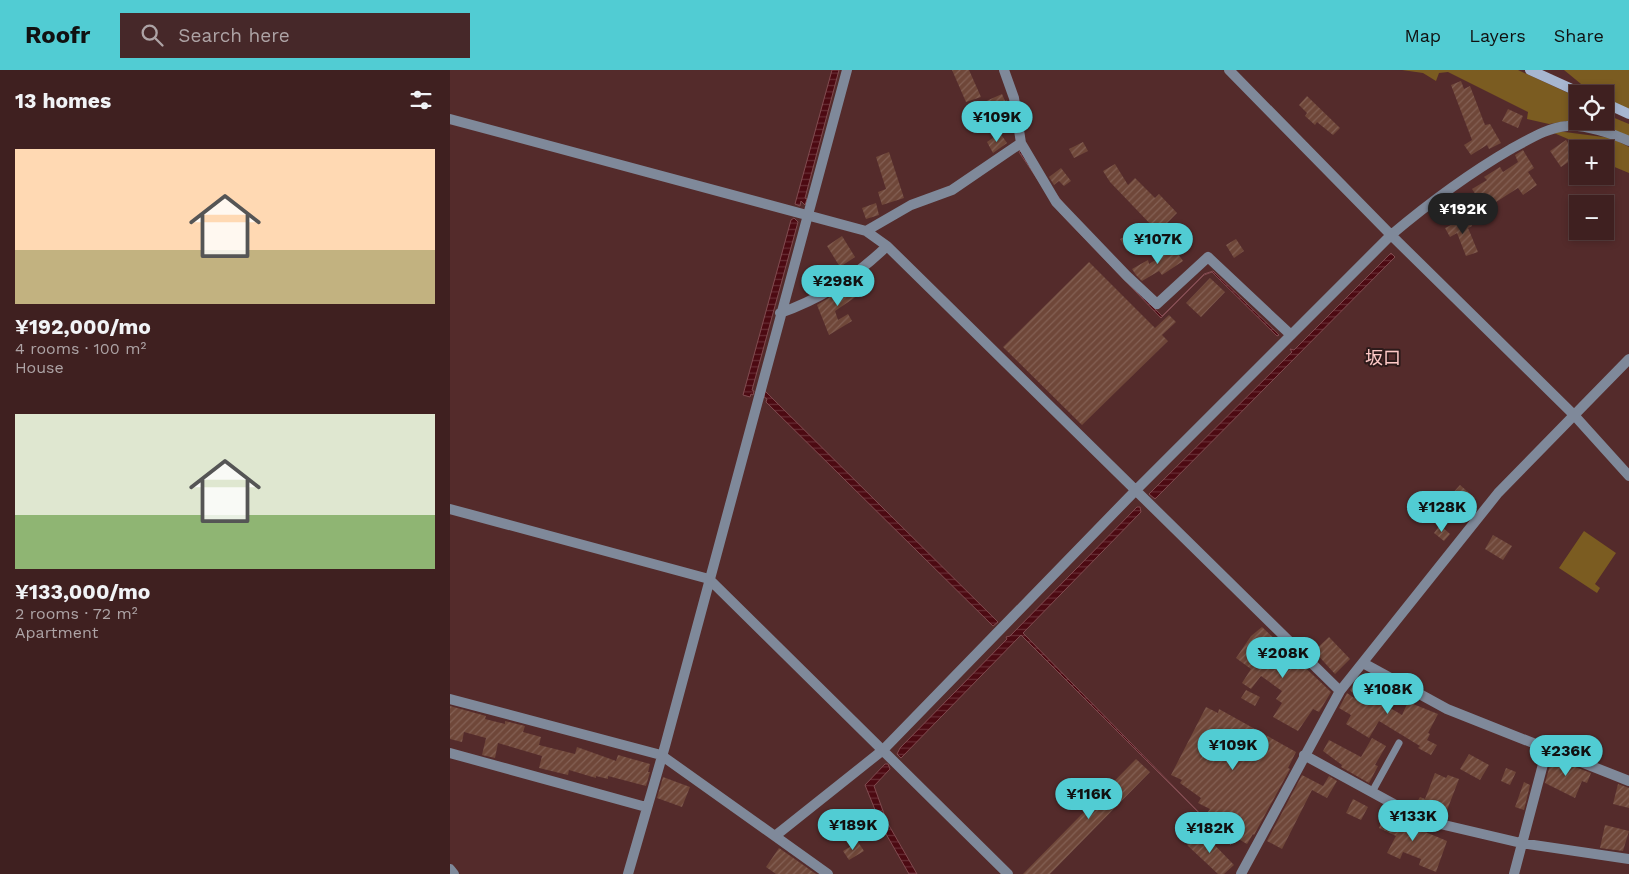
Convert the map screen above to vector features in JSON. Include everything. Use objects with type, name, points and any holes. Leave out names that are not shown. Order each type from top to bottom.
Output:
[{"type":"main road","points":[[1530,70],[1569,88]]},
{"type":"main road","points":[[1614,107],[1629,114]]},
{"type":"street","points":[[628,874],[847,70]]},
{"type":"street","points":[[1004,70],[1014,98],[1021,143],[1056,202],[1127,276],[1157,304],[1208,257],[1291,335]]},
{"type":"street","points":[[1229,70],[1391,235],[1574,415],[1629,476]]},
{"type":"street","points":[[450,119],[866,231],[887,246],[1340,692]]},
{"type":"street","points":[[775,836],[883,750],[1135,491],[1391,235],[1421,209],[1477,168],[1544,130],[1569,126],[1615,134],[1629,141]]},
{"type":"street","points":[[866,231],[912,205],[952,190],[1021,143]]},
{"type":"street","points":[[780,313],[805,305],[823,294],[863,268],[887,246]]},
{"type":"street","points":[[1242,874],[1340,692],[1498,493],[1629,359]]},
{"type":"street","points":[[450,509],[709,579],[1008,874]]},
{"type":"street","points":[[1363,663],[1447,709],[1629,781]]},
{"type":"street","points":[[450,698],[661,755],[828,874]]},
{"type":"street","points":[[1514,874],[1547,749]]},
{"type":"street","points":[[450,753],[646,807]]},
{"type":"street","points":[[1304,756],[1423,820],[1521,843],[1629,859]]},
{"type":"street","points":[[450,869],[454,874]]},
{"type":"lane","points":[[1372,792],[1399,743]]},
{"type":"shaded area","points":[[832,70],[839,70],[805,198],[807,199],[805,205],[801,201],[800,206],[795,204]]},
{"type":"shaded area","points":[[1402,70],[1518,70],[1569,93],[1569,121],[1549,124],[1527,119],[1528,112],[1448,72],[1439,73],[1436,81],[1423,73]]},
{"type":"shaded area","points":[[1564,70],[1629,70],[1629,109],[1614,103],[1614,85],[1582,85]]},
{"type":"shaded area","points":[[1614,118],[1629,124],[1629,137],[1612,130],[1614,130]]},
{"type":"shaded area","points":[[1557,131],[1611,138],[1629,147],[1629,173],[1614,167],[1614,140],[1570,140],[1554,133]]},
{"type":"shaded area","points":[[1021,151],[1126,280],[1162,316],[1204,274],[1213,271],[1279,335],[1277,336],[1212,272],[1204,275],[1161,318],[1061,214],[1019,152]]},
{"type":"shaded area","points":[[794,218],[798,222],[752,390],[754,391],[753,395],[751,394],[750,397],[743,395],[791,220]]},
{"type":"shaded area","points":[[1391,253],[1395,257],[1155,499],[1149,494],[1292,352],[1290,349],[1294,350]]},
{"type":"shaded area","points":[[765,391],[998,622],[993,626],[766,402],[767,399],[764,397]]},
{"type":"shaded area","points":[[1137,507],[1140,507],[1141,512],[1023,633],[1231,845],[1021,635],[901,758],[897,754],[900,748],[1007,639],[1006,637],[1010,636]]},
{"type":"shaded area","points":[[1584,531],[1616,553],[1595,584],[1600,588],[1597,593],[1559,568]]},
{"type":"shaded area","points":[[885,764],[888,764],[890,769],[874,786],[887,822],[917,874],[909,874],[882,827],[865,785]]},
{"type":"building","points":[[952,70],[969,70],[981,97],[966,102]]},
{"type":"building","points":[[1461,81],[1464,89],[1470,86],[1485,125],[1490,124],[1501,143],[1489,149],[1487,145],[1471,155],[1464,145],[1472,140],[1451,85]]},
{"type":"building","points":[[1002,94],[1005,101],[1007,100],[1010,117],[993,124],[984,102]]},
{"type":"building","points":[[1307,96],[1340,128],[1333,135],[1317,122],[1315,125],[1305,116],[1307,113],[1299,105]]},
{"type":"building","points":[[1508,109],[1523,116],[1518,128],[1502,121]]},
{"type":"building","points":[[1000,133],[1007,143],[993,153],[987,142]]},
{"type":"building","points":[[1566,140],[1569,144],[1569,162],[1561,167],[1550,151]]},
{"type":"building","points":[[1083,142],[1088,151],[1074,158],[1069,149]]},
{"type":"building","points":[[1523,150],[1534,168],[1528,172],[1537,185],[1523,195],[1518,188],[1485,209],[1472,189],[1487,180],[1484,177],[1500,167],[1503,172],[1518,162],[1515,155]]},
{"type":"building","points":[[889,152],[904,198],[882,205],[878,192],[886,189],[876,157]]},
{"type":"building","points":[[1115,164],[1128,185],[1135,178],[1155,198],[1159,194],[1177,213],[1158,232],[1110,182],[1103,171]]},
{"type":"building","points":[[1061,168],[1071,181],[1064,186],[1059,181],[1054,185],[1049,177]]},
{"type":"building","points":[[876,203],[879,215],[866,219],[862,208]]},
{"type":"building","points":[[1467,217],[1472,226],[1468,228],[1478,252],[1466,256],[1457,233],[1450,237],[1445,228]]},
{"type":"building","points":[[1136,231],[1142,243],[1127,251],[1120,239]]},
{"type":"building","points":[[842,236],[855,257],[840,267],[827,246]]},
{"type":"building","points":[[1236,239],[1244,251],[1234,258],[1226,245]]},
{"type":"building","points":[[1174,248],[1183,261],[1162,275],[1159,271],[1142,281],[1132,269],[1148,260],[1149,264]]},
{"type":"building","points":[[1089,262],[1155,328],[1169,315],[1176,322],[1162,335],[1168,341],[1082,425],[1003,347]]},
{"type":"building","points":[[823,277],[827,283],[810,293],[807,289]]},
{"type":"building","points":[[1210,278],[1225,292],[1201,317],[1186,303]]},
{"type":"building","points":[[856,281],[863,292],[835,311],[838,320],[848,314],[852,321],[829,335],[817,305]]},
{"type":"building","points":[[1460,485],[1475,498],[1465,509],[1450,496]]},
{"type":"building","points":[[1440,525],[1450,534],[1444,541],[1434,533]]},
{"type":"building","points":[[1493,535],[1512,546],[1503,560],[1485,549]]},
{"type":"building","points":[[1262,627],[1331,692],[1319,712],[1313,709],[1298,731],[1273,717],[1282,703],[1276,699],[1282,691],[1261,676],[1251,689],[1242,683],[1251,669],[1236,658],[1251,636]]},
{"type":"building","points":[[1329,637],[1350,659],[1335,674],[1314,651]]},
{"type":"building","points":[[1372,677],[1393,690],[1385,705],[1402,715],[1408,702],[1438,714],[1428,733],[1430,734],[1427,740],[1437,745],[1431,755],[1418,748],[1420,746],[1379,721],[1369,738],[1346,724],[1351,715],[1339,708],[1347,693],[1354,698],[1355,696],[1350,690],[1355,683],[1364,690]]},
{"type":"building","points":[[1246,690],[1260,697],[1255,706],[1241,698]]},
{"type":"building","points":[[450,706],[486,716],[485,719],[525,726],[523,732],[541,737],[539,745],[575,754],[577,747],[616,761],[618,755],[650,764],[646,786],[608,776],[608,779],[596,776],[596,778],[569,770],[568,775],[539,768],[542,756],[498,743],[495,758],[482,755],[486,738],[464,732],[462,742],[450,739]]},
{"type":"building","points":[[1206,707],[1218,713],[1219,709],[1296,752],[1288,768],[1290,769],[1254,835],[1247,844],[1228,833],[1230,829],[1217,823],[1219,819],[1207,813],[1210,809],[1198,803],[1201,798],[1180,783],[1182,780],[1171,775]]},
{"type":"building","points":[[1372,738],[1386,746],[1375,765],[1378,766],[1369,783],[1341,767],[1342,765],[1323,751],[1329,740],[1361,757]]},
{"type":"building","points":[[1469,754],[1489,765],[1480,780],[1460,769]]},
{"type":"building","points":[[1552,758],[1591,773],[1587,783],[1582,781],[1575,798],[1545,783]]},
{"type":"building","points":[[1136,759],[1150,772],[1050,874],[1023,874]]},
{"type":"building","points":[[1506,768],[1516,772],[1510,785],[1501,781]]},
{"type":"building","points":[[1435,773],[1446,778],[1448,775],[1459,779],[1444,818],[1425,814],[1414,807],[1420,797],[1425,799]]},
{"type":"building","points":[[1302,775],[1323,786],[1329,776],[1337,781],[1327,798],[1312,790],[1282,849],[1267,841]]},
{"type":"building","points":[[663,777],[690,787],[682,807],[657,798]]},
{"type":"building","points":[[1524,782],[1530,785],[1524,810],[1515,807]]},
{"type":"building","points":[[1618,784],[1629,788],[1629,808],[1613,804]]},
{"type":"building","points":[[1353,799],[1368,807],[1361,820],[1346,813]]},
{"type":"building","points":[[1386,808],[1401,816],[1399,821],[1447,841],[1436,872],[1419,865],[1421,859],[1403,852],[1400,859],[1387,853],[1396,836],[1379,828]]},
{"type":"building","points":[[1605,825],[1629,831],[1623,851],[1600,848]]},
{"type":"building","points":[[1201,831],[1234,865],[1224,874],[1218,874],[1187,845]]},
{"type":"building","points":[[858,842],[864,851],[849,860],[843,851]]},
{"type":"building","points":[[779,848],[816,874],[776,874],[766,867]]},
{"type":"district","name":"坂口","points":[[1383,357]]}]
